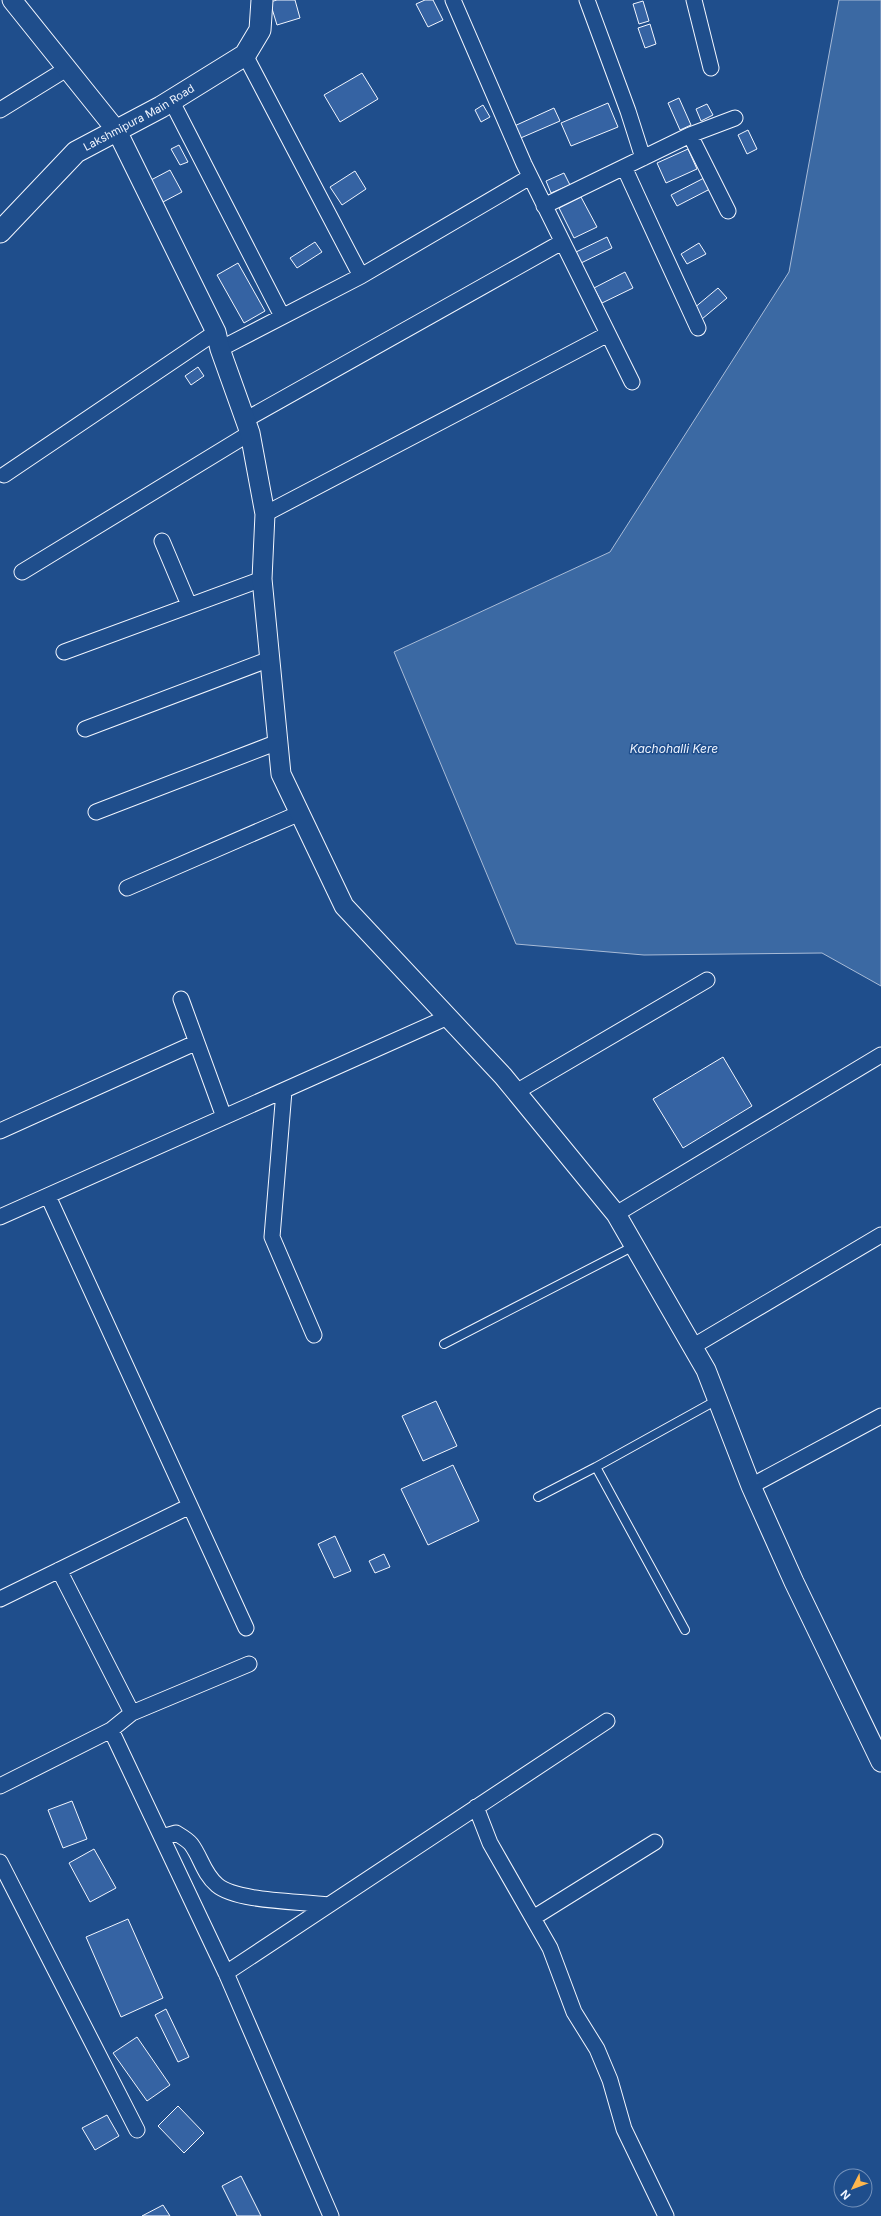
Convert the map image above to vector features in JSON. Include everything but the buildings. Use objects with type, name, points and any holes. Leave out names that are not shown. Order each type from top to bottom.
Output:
[{"type":"main road","name":"Lakshmipura Main Road","points":[[0,232],[76,152],[117,131],[171,100],[245,54],[260,30],[262,0]]},
{"type":"street","points":[[12,0],[117,131],[218,340],[248,426],[265,514],[262,579],[281,774],[344,906],[516,1092],[616,1214],[706,1370],[751,1486],[794,1582],[881,1762]]},
{"type":"street","points":[[453,0],[494,99],[530,177],[632,382]]},
{"type":"street","points":[[587,0],[628,111],[643,158]]},
{"type":"street","points":[[694,0],[711,68]]},
{"type":"street","points":[[245,54],[361,276]]},
{"type":"street","points":[[0,110],[68,68]]},
{"type":"street","points":[[171,100],[282,316]]},
{"type":"street","points":[[544,206],[690,135],[734,118]]},
{"type":"street","points":[[690,135],[728,211]]},
{"type":"street","points":[[624,167],[698,328]]},
{"type":"street","points":[[4,475],[218,340],[282,316],[361,276],[530,177]]},
{"type":"street","points":[[22,572],[248,426],[562,242]]},
{"type":"street","points":[[265,514],[608,334]]},
{"type":"street","points":[[162,541],[189,604]]},
{"type":"street","points":[[64,652],[189,604],[262,579]]},
{"type":"street","points":[[85,729],[270,659]]},
{"type":"street","points":[[96,812],[278,742]]},
{"type":"street","points":[[127,888],[300,813]]},
{"type":"street","points":[[516,1092],[707,980]]},
{"type":"street","points":[[180,999],[195,1043],[224,1117]]},
{"type":"street","points":[[0,1217],[448,1017]]},
{"type":"street","points":[[0,1131],[195,1043]]},
{"type":"street","points":[[616,1214],[881,1056]]},
{"type":"street","points":[[284,1091],[272,1237],[314,1336]]},
{"type":"street","points":[[48,1196],[246,1628]]},
{"type":"street","points":[[692,1347],[881,1235]]},
{"type":"street","points":[[751,1486],[881,1416]]},
{"type":"street","points":[[0,1599],[190,1506]]},
{"type":"street","points":[[59,1570],[132,1713]]},
{"type":"street","points":[[0,1786],[111,1730],[132,1713],[249,1664]]},
{"type":"street","points":[[226,1973],[607,1721]]},
{"type":"street","points":[[111,1730],[226,1973],[330,2216]]},
{"type":"street","points":[[476,1807],[490,1843],[550,1948],[574,2012],[597,2049],[610,2080],[624,2129],[666,2216]]},
{"type":"street","points":[[162,1837],[176,1833],[191,1843],[202,1868],[218,1886],[243,1896],[266,1900],[328,1905]]},
{"type":"street","points":[[533,1918],[655,1842]]},
{"type":"street","points":[[0,1862],[137,2130]]},
{"type":"lane","points":[[444,1344],[634,1246]]},
{"type":"lane","points":[[538,1497],[596,1467],[717,1400]]},
{"type":"lane","points":[[596,1467],[685,1630]]},
{"type":"water","name":"Kachohalli Kere","points":[[839,0],[881,0],[881,986],[822,953],[644,955],[516,944],[394,652],[610,552],[789,272]]}]
